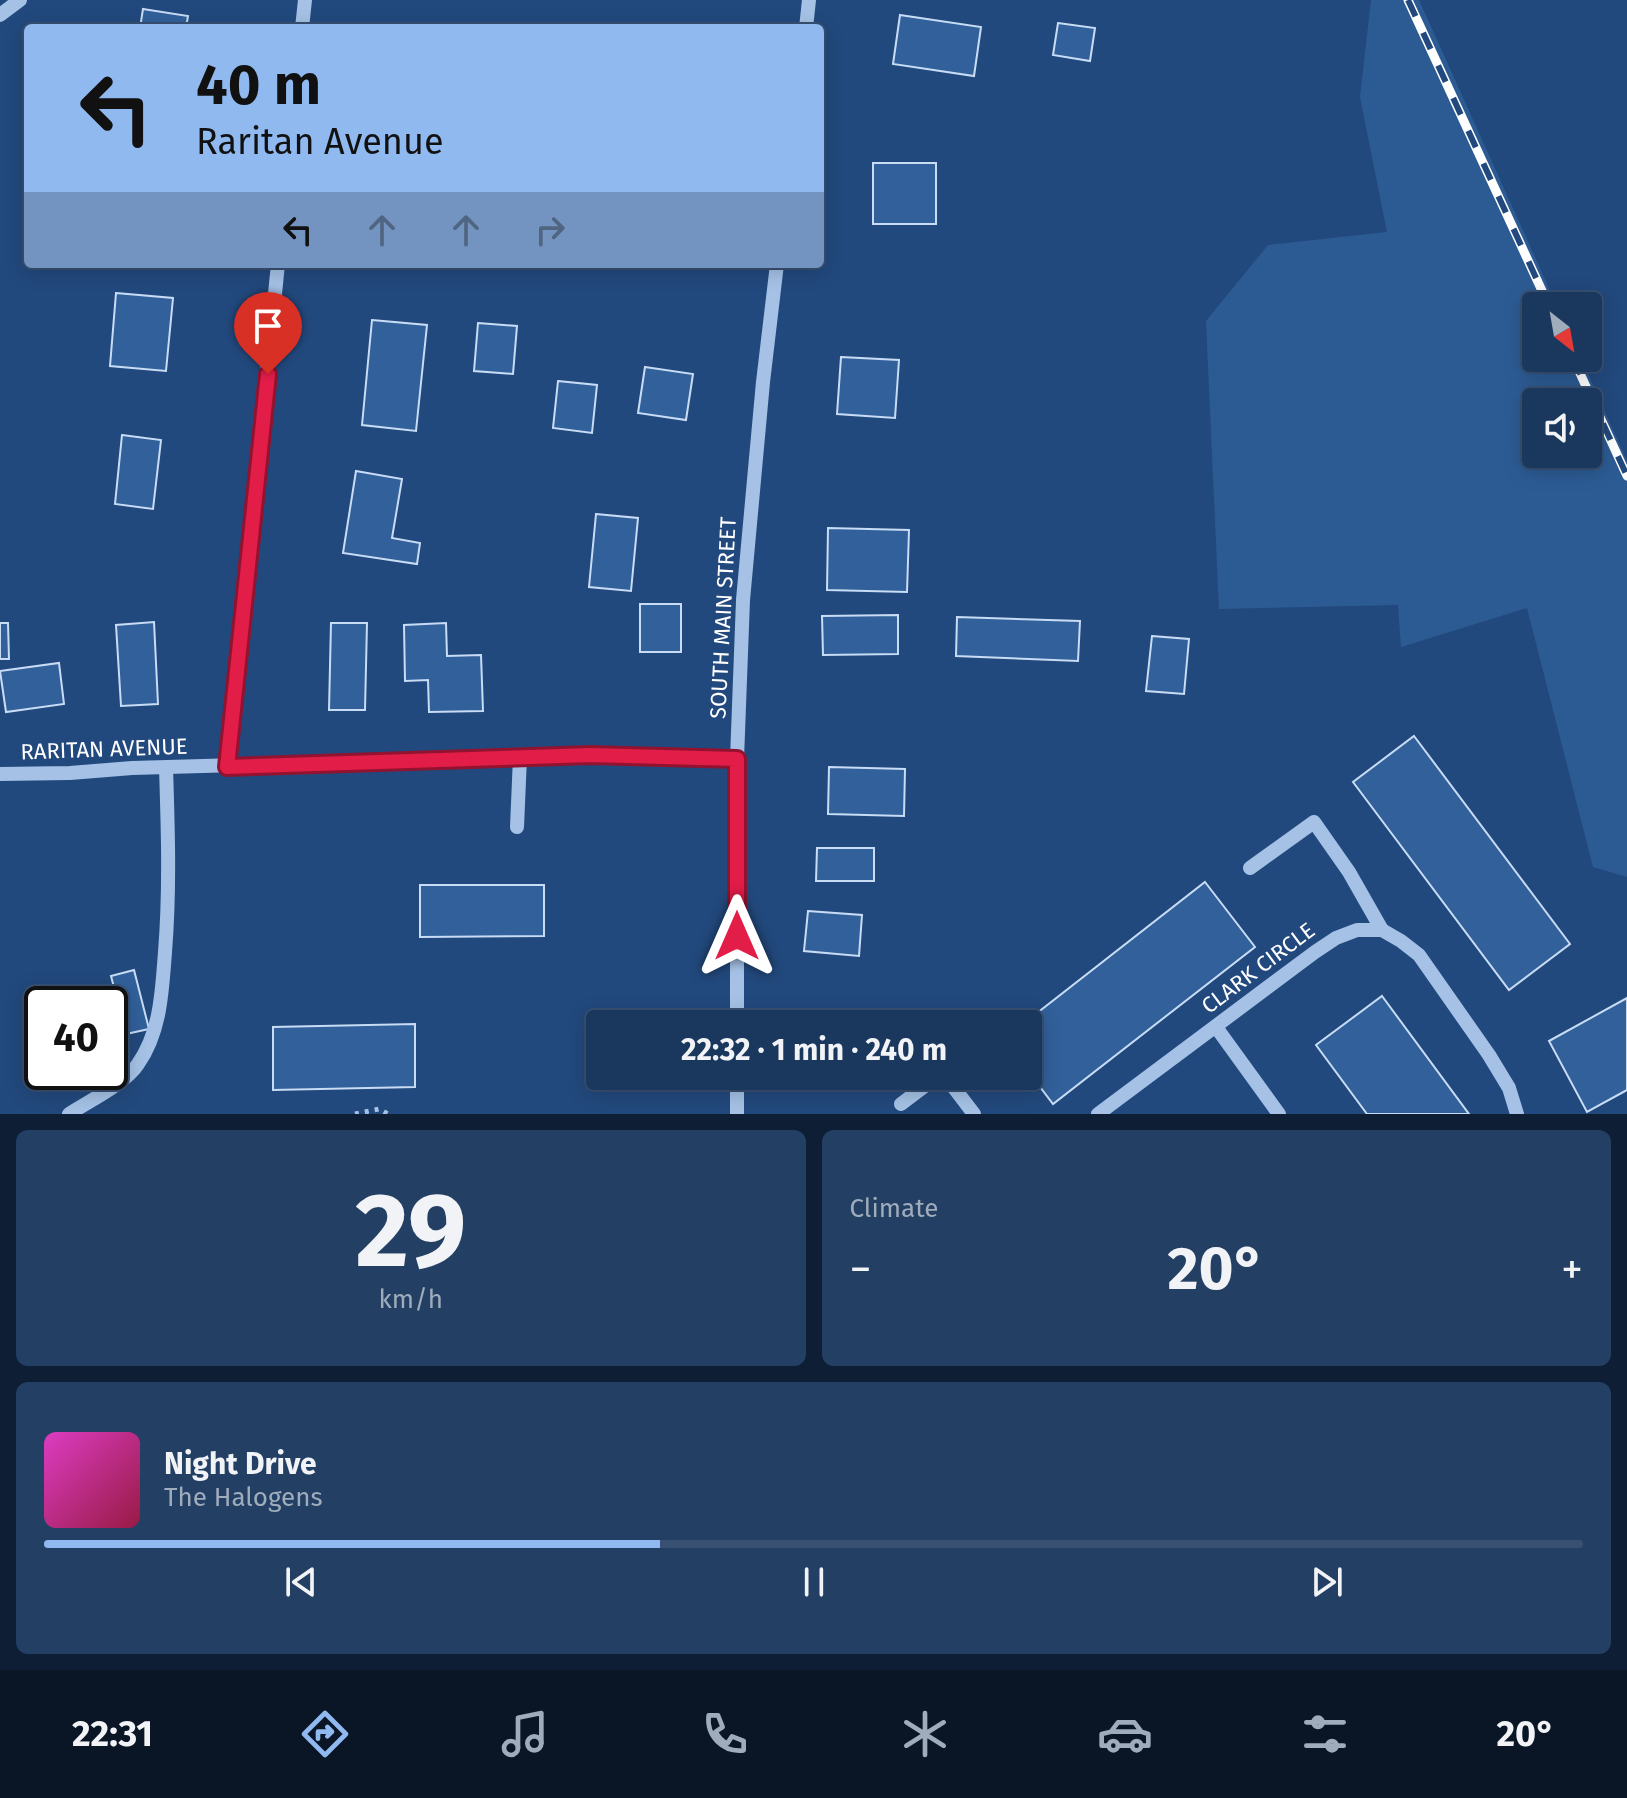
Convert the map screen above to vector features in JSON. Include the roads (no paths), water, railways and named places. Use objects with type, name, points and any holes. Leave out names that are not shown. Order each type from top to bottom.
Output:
[{"type":"street","points":[[0,15],[20,0]]},
{"type":"street","points":[[302,24],[305,0]]},
{"type":"street","points":[[806,24],[809,0]]},
{"type":"street","points":[[227,767],[278,268]]},
{"type":"street","name":"SOUTH MAIN STREET","points":[[737,1010],[737,759],[744,585],[777,268]]},
{"type":"street","name":"RARITAN AVENUE","points":[[0,774],[590,755],[737,759]]},
{"type":"street","points":[[517,827],[520,757]]},
{"type":"street","points":[[69,1114],[137,1066],[152,1038],[161,1003],[170,889],[166,768]]},
{"type":"street","points":[[1250,868],[1314,822],[1349,872],[1382,930],[1419,955],[1489,1055],[1509,1088],[1517,1114]]},
{"type":"street","name":"CLARK CIRCLE","points":[[1098,1114],[1336,938],[1357,930],[1382,930]]},
{"type":"street","points":[[1216,1027],[1279,1114]]},
{"type":"street","points":[[737,1090],[737,1114]]},
{"type":"street","points":[[901,1104],[920,1090]]},
{"type":"street","points":[[956,1090],[974,1114]]},
{"type":"railway","points":[[1408,0],[1543,292]]},
{"type":"railway","points":[[1579,372],[1627,476]]}]
